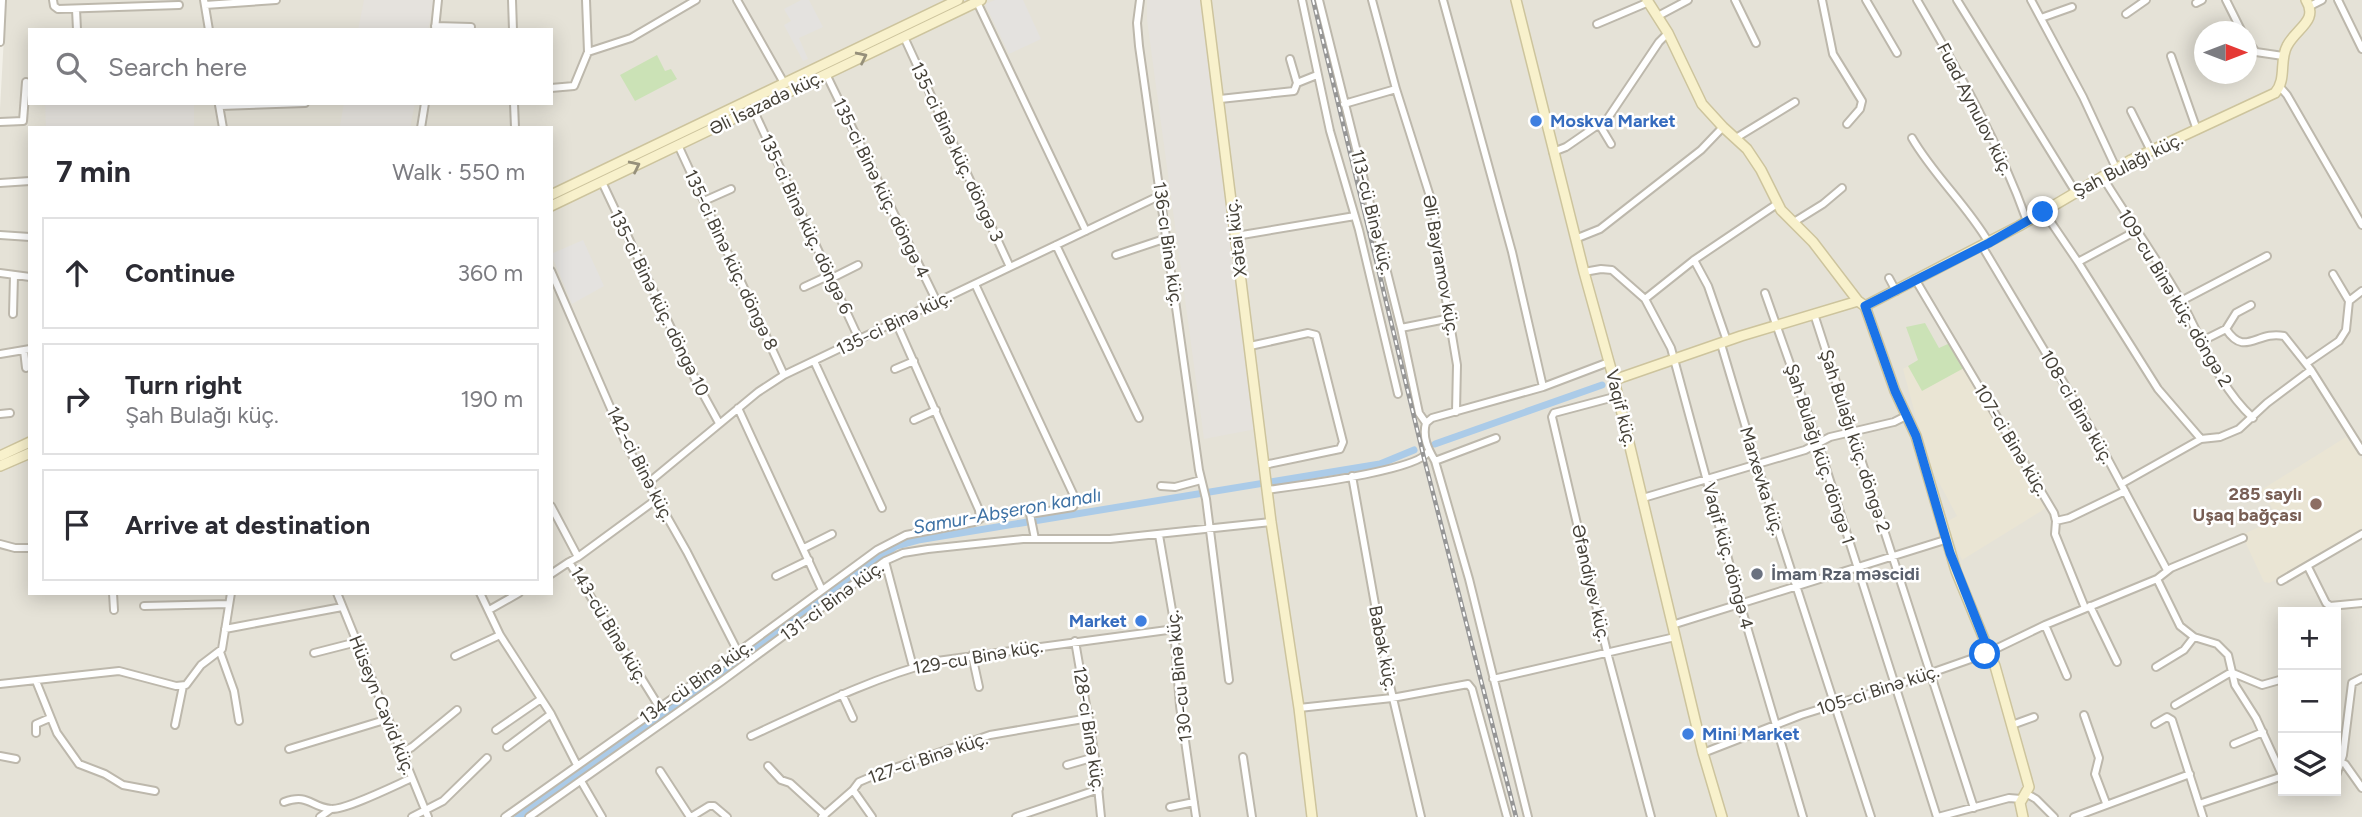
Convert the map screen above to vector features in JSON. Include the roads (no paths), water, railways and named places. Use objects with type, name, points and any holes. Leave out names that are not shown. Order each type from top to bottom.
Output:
[{"type":"street","points":[[0,42],[2,0]]},
{"type":"street","points":[[53,0],[58,9],[178,5]]},
{"type":"street","points":[[209,28],[205,3],[276,0]]},
{"type":"street","points":[[438,0],[435,28],[471,27]]},
{"type":"street","points":[[512,0],[513,28]]},
{"type":"street","points":[[553,88],[574,86],[588,52],[586,0]]},
{"type":"street","points":[[588,52],[631,38],[696,0]]},
{"type":"street","points":[[737,0],[789,93]]},
{"type":"street","name":"Əli İsazadə küç.","points":[[553,194],[958,0]]},
{"type":"street","name":"136-cı Binə küç.","points":[[1140,0],[1138,34],[1206,499],[1229,680]]},
{"type":"street","name":"Xətai küç.","points":[[1206,0],[1268,490]]},
{"type":"street","points":[[1302,0],[1317,75],[1355,216],[1398,394]]},
{"type":"street","name":"113-cü Binə küç.","points":[[1318,0],[1401,328],[1419,413],[1426,423],[1424,430],[1428,452]]},
{"type":"street","name":"Əli Bayramov küç.","points":[[1372,0],[1396,89],[1434,209],[1438,252],[1451,318],[1458,374],[1456,412]]},
{"type":"street","points":[[1443,0],[1512,252],[1543,387]]},
{"type":"street","name":"Vaqif küç.","points":[[1516,0],[1618,396],[1703,753],[1722,817]]},
{"type":"street","points":[[1658,16],[1688,0]]},
{"type":"street","points":[[1735,0],[1756,43]]},
{"type":"street","points":[[1822,0],[1833,54],[1862,101],[1860,109],[1847,124]]},
{"type":"street","points":[[1866,0],[1897,53]]},
{"type":"street","name":"Fuad Aynulov küç.","points":[[1917,0],[1977,105],[2003,158],[2027,222]]},
{"type":"street","points":[[1957,0],[2075,191]]},
{"type":"street","points":[[2031,0],[2083,97],[2116,168]]},
{"type":"street","points":[[2126,14],[2146,0]]},
{"type":"street","points":[[2226,0],[2236,21]]},
{"type":"street","points":[[2322,0],[2308,3],[2311,18],[2290,41],[2284,56],[2280,87],[2359,215],[2362,225]]},
{"type":"street","points":[[2338,0],[2362,49]]},
{"type":"street","points":[[979,1],[1086,231]]},
{"type":"street","name":"Əli İsazadə küç.","points":[[553,205],[979,1]]},
{"type":"street","points":[[1597,24],[1648,1],[1668,33],[1702,103],[1736,138],[1761,170],[1777,204],[1813,242],[1862,303],[1922,454],[1945,540],[1989,652],[2012,725],[2028,783],[2023,817]]},
{"type":"street","points":[[2040,18],[2072,8]]},
{"type":"street","points":[[76,9],[77,28]]},
{"type":"street","points":[[1553,152],[1566,147],[1613,113],[1659,41],[1668,33]]},
{"type":"street","name":"135-ci Binə küç. döngə 3","points":[[904,37],[1010,267]]},
{"type":"street","points":[[2257,52],[2284,56]]},
{"type":"street","points":[[2171,56],[2197,130]]},
{"type":"street","points":[[1220,99],[1294,91],[1297,83],[1290,59]]},
{"type":"street","name":"135-ci Binə küç. döngə 4","points":[[826,74],[937,302]]},
{"type":"street","points":[[1297,83],[1317,75]]},
{"type":"street","points":[[0,122],[23,121],[26,82]]},
{"type":"street","name":"Şah Bulağı küç.","points":[[1614,380],[1814,314],[1862,303],[1896,291],[2027,222],[2116,168],[2269,97],[2280,87]]},
{"type":"street","points":[[1344,104],[1396,89]]},
{"type":"street","points":[[1736,138],[1795,102]]},
{"type":"street","points":[[219,105],[223,126]]},
{"type":"street","points":[[421,126],[425,105]]},
{"type":"street","points":[[514,105],[515,126]]},
{"type":"street","name":"135-ci Binə küç. döngə 6","points":[[753,109],[859,340]]},
{"type":"street","points":[[2132,111],[2151,151]]},
{"type":"street","points":[[1599,124],[1611,145]]},
{"type":"street","points":[[1576,239],[1600,229],[1701,150],[1723,127]]},
{"type":"street","name":"108-ci Binə küç.","points":[[1912,138],[1924,159],[1974,219],[1985,244],[2096,437],[2167,570]]},
{"type":"street","name":"135-ci Binə küç. döngə 8","points":[[678,145],[784,374]]},
{"type":"street","name":"109-cu Binə küç. döngə 2","points":[[2102,176],[2181,301],[2230,391],[2253,418]]},
{"type":"street","points":[[0,183],[28,181]]},
{"type":"street","name":"135-ci Binə küç. döngə 10","points":[[602,182],[697,383],[719,423]]},
{"type":"street","points":[[1794,222],[1842,188]]},
{"type":"street","points":[[704,201],[732,189]]},
{"type":"street","name":"135-ci Binə küç.","points":[[648,483],[719,423],[784,374],[1161,195]]},
{"type":"street","points":[[1584,272],[1601,268],[1612,270],[1645,299],[1694,260],[1777,204]]},
{"type":"street","points":[[2043,212],[2078,262],[2158,389],[2201,439]]},
{"type":"street","points":[[1236,236],[1355,216]]},
{"type":"street","points":[[2078,262],[2136,231]]},
{"type":"street","points":[[0,235],[28,237]]},
{"type":"street","points":[[1116,255],[1167,238]]},
{"type":"street","points":[[1056,245],[1139,418]]},
{"type":"street","points":[[2181,301],[2267,256]]},
{"type":"street","name":"Marxevka küç.","points":[[1694,260],[1707,286],[1756,465],[1871,817]]},
{"type":"street","points":[[804,287],[858,265]]},
{"type":"street","points":[[0,273],[28,277]]},
{"type":"street","points":[[2307,363],[2343,337],[2347,325],[2349,301],[2333,274]]},
{"type":"street","points":[[13,314],[14,275]]},
{"type":"street","name":"142-ci Binə küç.","points":[[553,276],[619,429],[738,652]]},
{"type":"street","points":[[1889,278],[1896,291]]},
{"type":"street","name":"107-ci Binə küç.","points":[[1915,279],[2054,513],[2055,534],[2087,607],[2116,662]]},
{"type":"street","points":[[975,284],[1076,502],[1073,507],[1033,512],[1029,517],[1035,539]]},
{"type":"street","points":[[2349,301],[2362,291]]},
{"type":"street","name":"Şah Bulağı küç. döngə 1","points":[[1765,293],[1818,443],[1938,817]]},
{"type":"street","name":"Vaqif küç. döngə 4","points":[[1645,299],[1671,348],[1740,603],[1803,817]]},
{"type":"street","points":[[2202,341],[2226,329],[2236,313],[2251,305]]},
{"type":"street","name":"Şah Bulağı küç. döngə 2","points":[[1814,314],[1975,808]]},
{"type":"street","points":[[1401,328],[1451,318]]},
{"type":"street","points":[[896,322],[936,410],[914,420]]},
{"type":"street","points":[[2226,329],[2235,342],[2244,344],[2266,335],[2284,335],[2307,363],[2362,451]]},
{"type":"street","points":[[1250,346],[1308,333],[1315,335],[1343,442],[1340,449],[1264,465]]},
{"type":"street","points":[[0,354],[27,350],[26,368]]},
{"type":"street","points":[[814,361],[883,509]]},
{"type":"street","points":[[895,369],[914,361]]},
{"type":"street","points":[[1426,423],[1432,418],[1543,387],[1609,362]]},
{"type":"street","points":[[2056,521],[2069,519],[2201,439],[2232,433],[2311,370]]},
{"type":"street","name":"Əfəndiyev küç.","points":[[1618,396],[1554,413],[1552,416],[1607,652],[1651,817]]},
{"type":"street","points":[[738,408],[822,590]]},
{"type":"street","name":"134-cü Binə küç.","points":[[505,817],[877,550],[906,535],[980,519],[979,510],[936,410]]},
{"type":"street","points":[[0,414],[10,413]]},
{"type":"street","points":[[1643,498],[1804,450],[1830,436],[1894,422],[1906,416]]},
{"type":"street","points":[[1434,461],[1496,438]]},
{"type":"street","points":[[0,456],[28,443]]},
{"type":"street","points":[[1312,817],[1268,490],[1415,462],[1424,458],[1428,452],[1434,461],[1460,543],[1528,817]]},
{"type":"street","points":[[0,466],[28,454]]},
{"type":"street","name":"Babək küç.","points":[[1352,476],[1392,698],[1421,817]]},
{"type":"street","points":[[1161,486],[1202,483]]},
{"type":"street","points":[[578,557],[657,499]]},
{"type":"street","name":"143-cü Binə küç.","points":[[553,510],[578,557],[569,562],[660,708]]},
{"type":"street","name":"131-ci Binə küç.","points":[[529,817],[540,814],[581,780],[885,561],[910,551],[1035,539],[1088,540],[1159,535],[1271,522]]},
{"type":"street","points":[[804,548],[832,534]]},
{"type":"street","points":[[2281,581],[2362,534]]},
{"type":"street","name":"130-cu Binə küç.","points":[[1159,535],[1175,629],[1180,706],[1196,817]]},
{"type":"street","name":"105-ci Binə küç.","points":[[1703,753],[1989,652],[2045,625],[2157,579],[2167,570],[2243,538]]},
{"type":"street","points":[[1672,625],[1945,540]]},
{"type":"street","points":[[0,544],[28,548]]},
{"type":"street","points":[[776,576],[809,560]]},
{"type":"street","points":[[885,561],[913,667]]},
{"type":"street","points":[[553,573],[569,562]]},
{"type":"street","points":[[2308,566],[2330,606],[2362,603]]},
{"type":"street","points":[[2157,579],[2180,626],[2194,637],[2217,644],[2228,655],[2238,692],[2263,732],[2278,766]]},
{"type":"street","points":[[113,595],[114,610]]},
{"type":"street","points":[[231,595],[220,652],[234,691],[239,721]]},
{"type":"street","name":"Hüseyn Cavid küç.","points":[[338,595],[427,814]]},
{"type":"street","points":[[481,595],[500,635],[551,714],[577,765]]},
{"type":"street","points":[[489,610],[515,595]]},
{"type":"street","points":[[144,606],[229,604]]},
{"type":"street","points":[[225,629],[342,607]]},
{"type":"street","points":[[2045,625],[2067,676]]},
{"type":"street","name":"129-cu Binə küç.","points":[[751,736],[842,694],[913,667],[972,655],[1175,629]]},
{"type":"street","points":[[455,656],[500,635]]},
{"type":"street","points":[[1493,679],[1675,637]]},
{"type":"street","points":[[2156,667],[2184,650],[2194,637]]},
{"type":"street","name":"128-ci Binə küç.","points":[[1076,641],[1095,757],[1101,817]]},
{"type":"street","points":[[314,653],[357,642]]},
{"type":"street","points":[[0,684],[120,671],[183,686],[189,683],[210,656],[220,652]]},
{"type":"street","points":[[972,655],[979,687]]},
{"type":"street","points":[[2175,705],[2220,677],[2233,674],[2262,685],[2278,680]]},
{"type":"street","points":[[2341,744],[2352,683],[2362,678]]},
{"type":"street","points":[[36,681],[50,718],[82,767],[105,774],[123,785],[155,791]]},
{"type":"street","points":[[1298,708],[1392,698],[1465,683],[1472,689],[1507,817]]},
{"type":"street","points":[[175,725],[183,686]]},
{"type":"street","points":[[842,694],[853,718]]},
{"type":"street","points":[[496,730],[541,699]]},
{"type":"street","points":[[401,753],[457,710]]},
{"type":"street","points":[[507,747],[551,714]]},
{"type":"street","points":[[2084,715],[2099,758],[2094,771],[2106,803]]},
{"type":"street","points":[[2012,725],[2034,717]]},
{"type":"street","points":[[2155,724],[2167,717],[2171,718],[2203,817]]},
{"type":"street","points":[[36,733],[36,723],[50,718]]},
{"type":"street","name":"127-ci Binə küç.","points":[[823,816],[859,782],[975,739],[1089,718]]},
{"type":"street","points":[[289,749],[388,719]]},
{"type":"street","points":[[2234,744],[2263,732]]},
{"type":"street","points":[[0,756],[16,759]]},
{"type":"street","points":[[1067,765],[1095,757]]},
{"type":"street","points":[[1242,757],[1252,817]]},
{"type":"street","points":[[412,817],[427,814],[487,758]]},
{"type":"street","points":[[2341,763],[2349,768],[2362,788]]},
{"type":"street","points":[[768,766],[781,780],[790,783],[823,816]]},
{"type":"street","points":[[660,771],[691,817],[709,806],[714,806],[727,817]]},
{"type":"street","points":[[2074,817],[2190,774]]},
{"type":"street","points":[[320,817],[331,809],[412,778]]},
{"type":"street","points":[[2199,804],[2278,779]]},
{"type":"street","points":[[581,780],[602,817]]},
{"type":"street","points":[[1016,817],[1099,789]]},
{"type":"street","points":[[853,790],[872,817]]},
{"type":"street","points":[[1938,817],[2024,796],[2036,799],[2054,817]]},
{"type":"street","points":[[284,802],[303,797],[331,809]]},
{"type":"street","points":[[1170,807],[1194,803]]},
{"type":"waterway","name":"Samur-Abşeron kanalı","points":[[1435,444],[1602,385]]},
{"type":"waterway","name":"Samur-Abşeron kanalı","points":[[518,817],[896,546],[918,540],[1380,464],[1414,450]]},
{"type":"railway","points":[[1313,0],[1424,458],[1516,817]]},
{"type":"place","name":"Moskva Market","points":[[1536,121]]},
{"type":"place","name":"285 saylı Uşaq bağçası","points":[[2316,504]]},
{"type":"place","name":"İmam Rza məscidi","points":[[1757,574]]},
{"type":"place","name":"Market","points":[[1141,621]]},
{"type":"place","name":"Mini Market","points":[[1688,734]]}]
